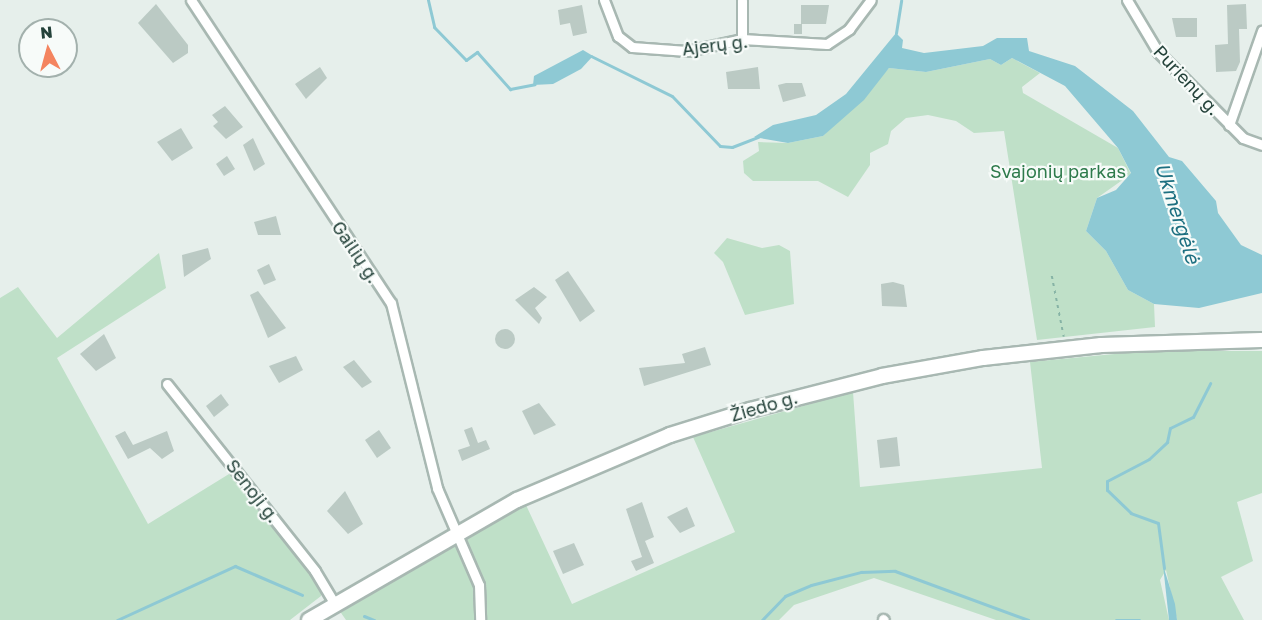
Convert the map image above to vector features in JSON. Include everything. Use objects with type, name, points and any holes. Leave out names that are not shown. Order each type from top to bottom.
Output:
[{"type":"street","name":"Gailių g.","points":[[191,0],[391,303],[436,488],[479,585],[480,620]]},
{"type":"street","name":"Ajerų g.","points":[[604,0],[618,36],[632,47],[712,49],[742,39],[827,44],[849,29],[871,0]]},
{"type":"street","points":[[742,0],[742,39]]},
{"type":"street","name":"Purienų g.","points":[[1127,0],[1158,52],[1243,138],[1262,145]]},
{"type":"street","points":[[1229,125],[1262,30]]},
{"type":"street","name":"Žiedo g.","points":[[309,620],[456,531],[552,483],[660,439],[820,390],[930,367],[1066,348],[1262,340]]},
{"type":"street","name":"Senoji g.","points":[[166,384],[315,571],[334,603]]},
{"type":"path","points":[[1052,276],[1063,334]]},
{"type":"green space","name":"Svajonių parkas","points":[[1012,58],[1040,73],[1022,87],[1023,93],[1118,148],[1131,174],[1097,198],[1086,231],[1106,251],[1128,290],[1154,304],[1155,327],[1037,340],[1004,131],[974,133],[956,121],[928,115],[906,118],[891,131],[888,144],[870,153],[870,165],[848,197],[818,181],[753,181],[744,173],[743,161],[759,151],[758,142],[788,143],[823,136],[889,68],[926,72],[990,59],[1001,65]]},
{"type":"green space","points":[[727,238],[762,248],[779,245],[790,251],[794,304],[745,315],[723,262],[714,253]]},
{"type":"green space","points":[[159,253],[166,288],[57,358],[148,524],[229,474],[243,483],[321,585],[321,596],[290,620],[0,620],[0,298],[18,287],[57,338]]},
{"type":"green space","points":[[1146,351],[1262,351],[1262,493],[1237,502],[1253,561],[1221,577],[1244,620],[1177,620],[1166,570],[1160,580],[1169,620],[996,620],[874,578],[794,605],[779,620],[346,620],[339,610],[526,505],[572,604],[735,532],[693,437],[853,392],[860,487],[1042,468],[1030,362]]},
{"type":"water","points":[[896,33],[903,40],[902,48],[924,53],[983,46],[997,38],[1027,38],[1029,51],[1075,66],[1133,111],[1169,157],[1182,161],[1216,201],[1218,213],[1241,245],[1262,255],[1262,293],[1199,308],[1154,304],[1128,290],[1106,251],[1086,231],[1097,198],[1116,190],[1131,173],[1118,148],[1065,86],[1012,58],[1001,65],[990,59],[926,72],[889,68],[864,100],[823,136],[788,143],[754,137],[773,125],[816,115],[846,94]]},
{"type":"water","points":[[583,50],[593,56],[581,69],[553,84],[533,85],[534,76]]},
{"type":"water","points":[[1163,565],[1175,604],[1177,620],[1169,620]]},
{"type":"building","points":[[156,4],[188,45],[188,53],[173,63],[138,23]]},
{"type":"building","points":[[1246,4],[1247,29],[1239,29],[1240,62],[1236,71],[1216,72],[1215,45],[1228,44],[1227,5]]},
{"type":"building","points":[[582,5],[587,33],[573,36],[570,23],[560,25],[558,10]]},
{"type":"building","points":[[801,5],[829,5],[826,24],[802,24],[802,34],[794,34],[794,24],[801,24]]},
{"type":"building","points":[[1172,18],[1197,18],[1197,37],[1176,37]]},
{"type":"building","points":[[320,67],[327,78],[306,99],[295,84]]},
{"type":"building","points":[[758,67],[760,89],[728,89],[726,72]]},
{"type":"building","points":[[802,83],[806,96],[783,102],[778,85]]},
{"type":"building","points":[[225,106],[243,127],[226,139],[213,126],[218,122],[212,115]]},
{"type":"building","points":[[181,128],[193,148],[172,161],[157,142]]},
{"type":"building","points":[[253,138],[265,164],[254,171],[243,145]]},
{"type":"building","points":[[227,156],[235,169],[224,176],[216,164]]},
{"type":"building","points":[[276,216],[281,235],[258,235],[254,222]]},
{"type":"building","points":[[208,248],[211,259],[184,277],[182,255]]},
{"type":"building","points":[[269,264],[276,280],[264,285],[257,270]]},
{"type":"building","points":[[568,271],[595,311],[580,322],[555,280]]},
{"type":"building","points":[[893,282],[904,285],[907,307],[882,306],[881,284]]},
{"type":"building","points":[[534,287],[547,297],[535,308],[542,318],[539,324],[515,300]]},
{"type":"building","points":[[258,291],[286,328],[268,338],[250,295]]},
{"type":"building","points":[[505,329],[512,332],[515,339],[512,346],[505,349],[498,346],[495,339],[498,332]]},
{"type":"building","points":[[104,334],[116,358],[96,371],[80,354]]},
{"type":"building","points":[[705,347],[711,365],[644,386],[639,368],[685,363],[682,354]]},
{"type":"building","points":[[296,356],[303,370],[279,383],[269,366]]},
{"type":"building","points":[[354,360],[372,382],[362,388],[343,367]]},
{"type":"building","points":[[221,394],[229,405],[214,417],[206,406]]},
{"type":"building","points":[[539,403],[556,425],[534,435],[522,411]]},
{"type":"building","points":[[472,427],[478,443],[486,440],[490,449],[462,461],[458,450],[470,446],[464,430]]},
{"type":"building","points":[[379,430],[391,448],[377,458],[365,440]]},
{"type":"building","points":[[125,431],[133,445],[167,431],[174,451],[162,459],[150,448],[128,459],[115,436]]},
{"type":"building","points":[[897,437],[900,466],[880,468],[877,440]]},
{"type":"building","points":[[345,491],[363,524],[348,534],[327,511]]},
{"type":"building","points":[[642,502],[654,537],[645,541],[654,563],[636,571],[631,561],[642,557],[626,509]]},
{"type":"building","points":[[687,507],[695,526],[680,533],[667,517]]},
{"type":"building","points":[[574,543],[584,565],[563,574],[553,551]]},
{"type":"waterway","name":"Ukmergėlė","points":[[428,0],[434,27],[466,60],[477,52],[510,89],[535,84]]},
{"type":"waterway","points":[[896,33],[901,0]]},
{"type":"waterway","name":"Ukmergėlė","points":[[591,56],[672,96],[720,146],[732,147],[758,137]]},
{"type":"waterway","name":"Ukmergėlė","points":[[1164,568],[1158,523],[1131,513],[1107,490],[1107,481],[1149,459],[1167,442],[1170,428],[1193,417],[1210,383]]},
{"type":"waterway","points":[[117,620],[235,566],[302,595]]},
{"type":"waterway","points":[[762,620],[785,596],[811,585],[861,572],[895,571],[1028,620]]},
{"type":"waterway","points":[[364,616],[374,620]]},
{"type":"waterway","points":[[1116,620],[1139,620]]}]
